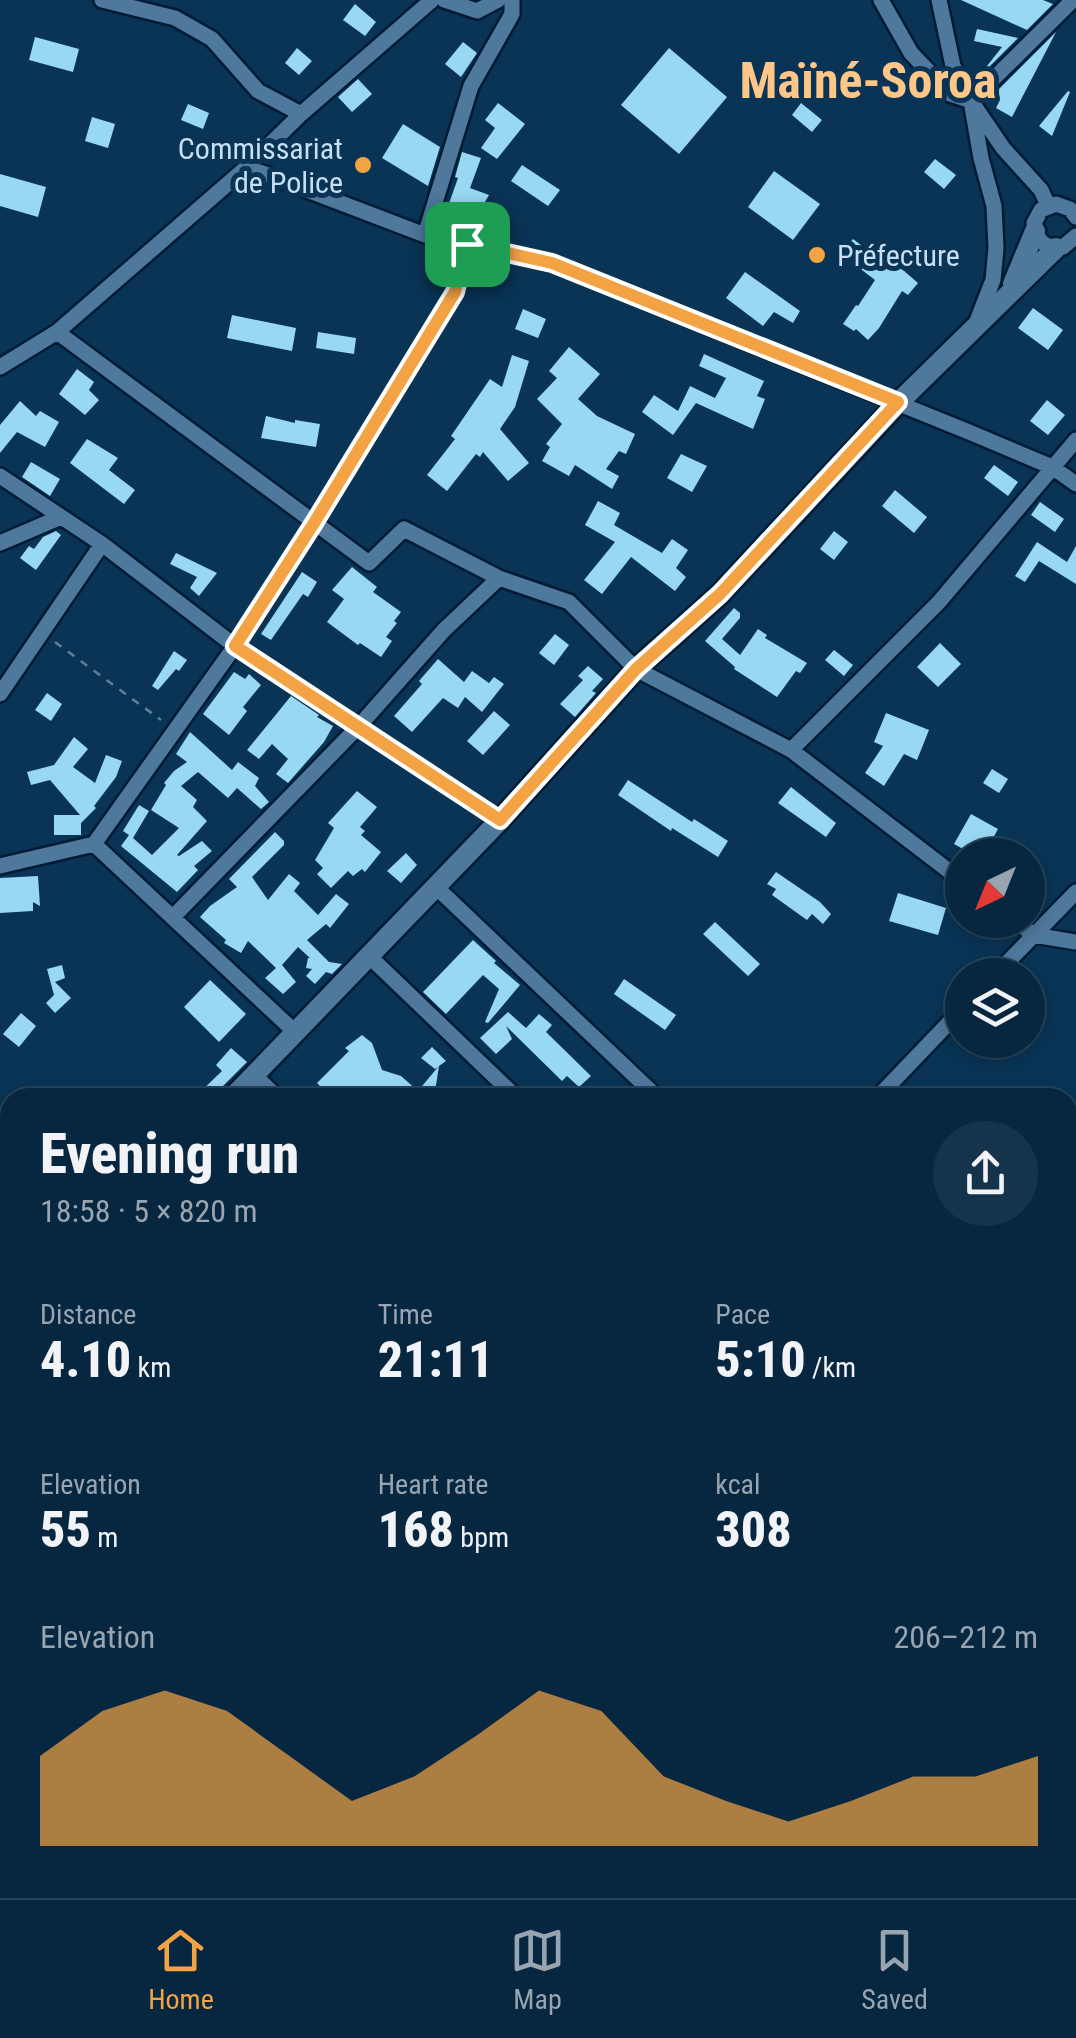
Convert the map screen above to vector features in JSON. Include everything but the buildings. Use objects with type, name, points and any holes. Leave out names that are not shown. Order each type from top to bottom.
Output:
[{"type":"street","points":[[102,0],[175,18],[212,39],[258,91],[301,114]]},
{"type":"street","points":[[175,18],[180,0]]},
{"type":"street","points":[[0,366],[57,332],[432,0]]},
{"type":"street","points":[[444,0],[476,11],[498,0]]},
{"type":"street","points":[[425,236],[471,86],[512,14],[512,0]]},
{"type":"street","points":[[939,0],[954,66],[972,101],[1003,148],[1041,190],[1048,206]]},
{"type":"street","points":[[972,101],[1073,0]]},
{"type":"street","points":[[877,1],[910,54],[950,94],[972,101]]},
{"type":"street","points":[[972,101],[994,206],[996,248],[994,280],[976,324]]},
{"type":"street","points":[[247,167],[425,236],[552,263],[898,402],[1052,467],[1076,484]]},
{"type":"street","points":[[1010,291],[1034,231],[1036,216],[1056,204],[1074,210]]},
{"type":"street","points":[[1034,231],[1042,243],[1064,250]]},
{"type":"street","points":[[241,1088],[500,820],[636,669],[720,594],[976,324],[1076,236]]},
{"type":"street","points":[[0,866],[94,844],[235,646],[314,523],[455,292],[467,244]]},
{"type":"street","points":[[57,332],[369,563],[404,529],[499,578],[569,602],[636,669],[792,750],[945,868]]},
{"type":"street","points":[[792,750],[940,602],[1076,440]]},
{"type":"street","points":[[0,476],[102,544],[235,646],[500,820]]},
{"type":"street","points":[[0,543],[61,517]]},
{"type":"street","points":[[0,694],[102,544]]},
{"type":"street","points":[[173,918],[359,726],[444,630],[499,578]]},
{"type":"street","points":[[94,844],[295,1032]]},
{"type":"street","points":[[436,886],[648,1088]]},
{"type":"street","points":[[1045,924],[1076,892]]},
{"type":"street","points":[[1013,958],[1032,938]]},
{"type":"street","points":[[1045,938],[1076,942]]},
{"type":"street","points":[[368,956],[507,1088]]},
{"type":"street","points":[[887,1088],[945,1027]]},
{"type":"street","points":[[254,1074],[268,1088]]},
{"type":"path","points":[[42,632],[174,730]]},
{"type":"place","name":"Commissariat de Police","points":[[363,165]]},
{"type":"place","name":"Préfecture","points":[[817,255]]},
{"type":"district","name":"Maïné-Soroa","points":[[868,81]]},
{"type":"route","points":[[467,244],[552,263],[898,402],[720,594],[636,669],[500,820],[235,646],[455,292],[467,244]]}]
